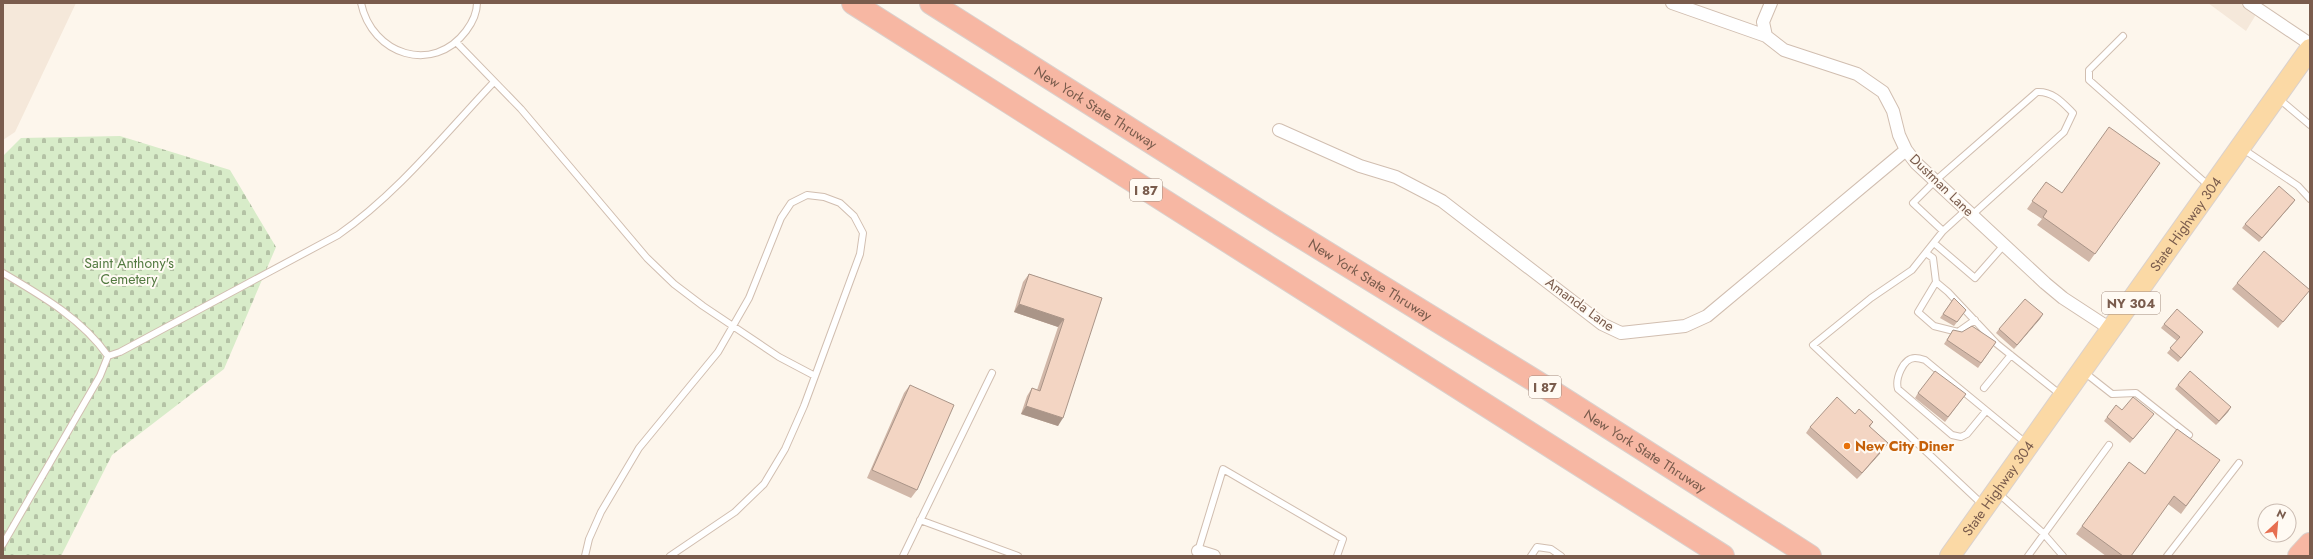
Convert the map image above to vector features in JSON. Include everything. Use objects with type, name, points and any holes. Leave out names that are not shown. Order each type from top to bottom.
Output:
[{"type":"highway","name":"I 87","points":[[853,3],[1723,556]]},
{"type":"highway","name":"New York State Thruway","points":[[931,3],[1280,224],[1545,387],[1809,555]]},
{"type":"highway","points":[[2299,556],[2310,544]]},
{"type":"main road","name":"State Highway 304","points":[[1950,556],[2030,446],[2310,49]]},
{"type":"street","name":"Dustman Lane","points":[[1672,3],[1766,36],[1784,50],[1857,74],[1883,92],[1893,111],[1899,135],[1906,150],[1935,181],[2063,298],[2112,330]]},
{"type":"street","points":[[1766,36],[1764,22],[1771,3]]},
{"type":"street","points":[[2249,3],[2310,44]]},
{"type":"street","name":"Amanda Lane","points":[[1279,130],[1360,166],[1396,177],[1442,201],[1602,324],[1621,333],[1685,326],[1707,316],[1906,150]]},
{"type":"street","points":[[1198,550],[1214,556]]},
{"type":"lane","points":[[361,3],[364,17],[374,34],[390,47],[407,54],[426,55],[444,50],[456,42],[471,24],[477,3]]},
{"type":"lane","points":[[2123,36],[2089,70],[2089,80],[2212,188]]},
{"type":"lane","points":[[456,42],[493,83],[521,109],[647,258],[674,284],[703,306],[780,357],[815,376]]},
{"type":"lane","points":[[3,544],[100,376],[108,356],[120,352],[338,235],[360,220],[382,200],[493,83]]},
{"type":"lane","points":[[1943,230],[1913,203],[1935,181],[2037,92],[2046,91],[2061,100],[2073,113],[2064,132],[1969,213],[1943,230],[1912,270],[1871,298],[1813,344],[1991,500],[2043,533],[2063,556]]},
{"type":"lane","points":[[2276,97],[2310,125]]},
{"type":"lane","points":[[2240,148],[2298,186],[2310,199]]},
{"type":"lane","points":[[585,556],[589,539],[601,512],[639,448],[718,352],[749,298],[781,218],[791,203],[807,195],[824,197],[840,202],[854,216],[863,233],[860,254],[815,376],[785,448],[764,484],[736,512],[670,556]]},
{"type":"lane","points":[[1934,242],[1975,278],[2004,245]]},
{"type":"lane","points":[[1926,253],[1933,258],[1936,282],[1918,312],[1934,326],[1958,332],[1975,320]]},
{"type":"lane","points":[[3,273],[72,318],[96,339],[108,356]]},
{"type":"lane","points":[[1936,282],[1948,292],[1997,344],[2064,398]]},
{"type":"lane","points":[[1984,388],[2011,355]]},
{"type":"lane","points":[[1986,412],[1967,434],[1961,437],[1952,436],[1898,389],[1896,381],[1909,359],[1916,358],[1925,360],[1986,412],[2030,446]]},
{"type":"lane","points":[[2083,371],[2112,394],[2136,392],[2189,435]]},
{"type":"lane","points":[[903,556],[992,373]]},
{"type":"lane","points":[[2028,556],[2043,533],[2109,445]]},
{"type":"lane","points":[[2167,556],[2239,463]]},
{"type":"lane","points":[[1198,550],[1223,470],[1342,539],[1337,556]]},
{"type":"lane","points":[[920,520],[1018,556]]},
{"type":"lane","points":[[1531,556],[1537,547],[1551,549],[1561,556]]},
{"type":"shaded area","points":[[3,3],[76,3],[15,132],[3,140]]},
{"type":"shaded area","points":[[2208,3],[2263,3],[2246,31]]},
{"type":"green space","name":"Saint Anthony's Cemetery","points":[[120,136],[230,170],[276,247],[224,369],[112,455],[61,556],[3,556],[3,156],[21,138]]},
{"type":"building","points":[[2109,127],[2160,163],[2095,254],[2043,217],[2047,211],[2032,201],[2046,182],[2062,193]]},
{"type":"building","points":[[2279,186],[2295,200],[2262,238],[2245,224]]},
{"type":"building","points":[[2264,251],[2310,290],[2283,322],[2237,283]]},
{"type":"building","points":[[1029,274],[1102,298],[1063,418],[1026,406],[1032,388],[1040,391],[1064,319],[1019,304]]},
{"type":"building","points":[[1954,298],[1966,310],[1957,322],[1943,314]]},
{"type":"building","points":[[2025,299],[2043,314],[2017,345],[1999,329]]},
{"type":"building","points":[[2177,309],[2203,332],[2181,358],[2170,348],[2180,337],[2164,324]]},
{"type":"building","points":[[1972,326],[1996,342],[1981,363],[1947,340],[1953,330],[1962,332]]},
{"type":"building","points":[[1935,371],[1966,394],[1948,417],[1918,393]]},
{"type":"building","points":[[2190,371],[2231,407],[2219,421],[2178,385]]},
{"type":"building","points":[[910,385],[954,405],[917,490],[872,470]]},
{"type":"building","points":[[1837,397],[1855,414],[1859,409],[1873,422],[1869,426],[1888,443],[1862,473],[1810,427]]},
{"type":"building","points":[[2133,397],[2154,414],[2133,439],[2107,417],[2116,405],[2122,410]]},
{"type":"building","points":[[2177,429],[2220,460],[2186,506],[2174,496],[2131,556],[2123,556],[2082,526],[2129,462],[2145,474]]},
{"type":"place","name":"New City Diner","points":[[1847,446]]}]
